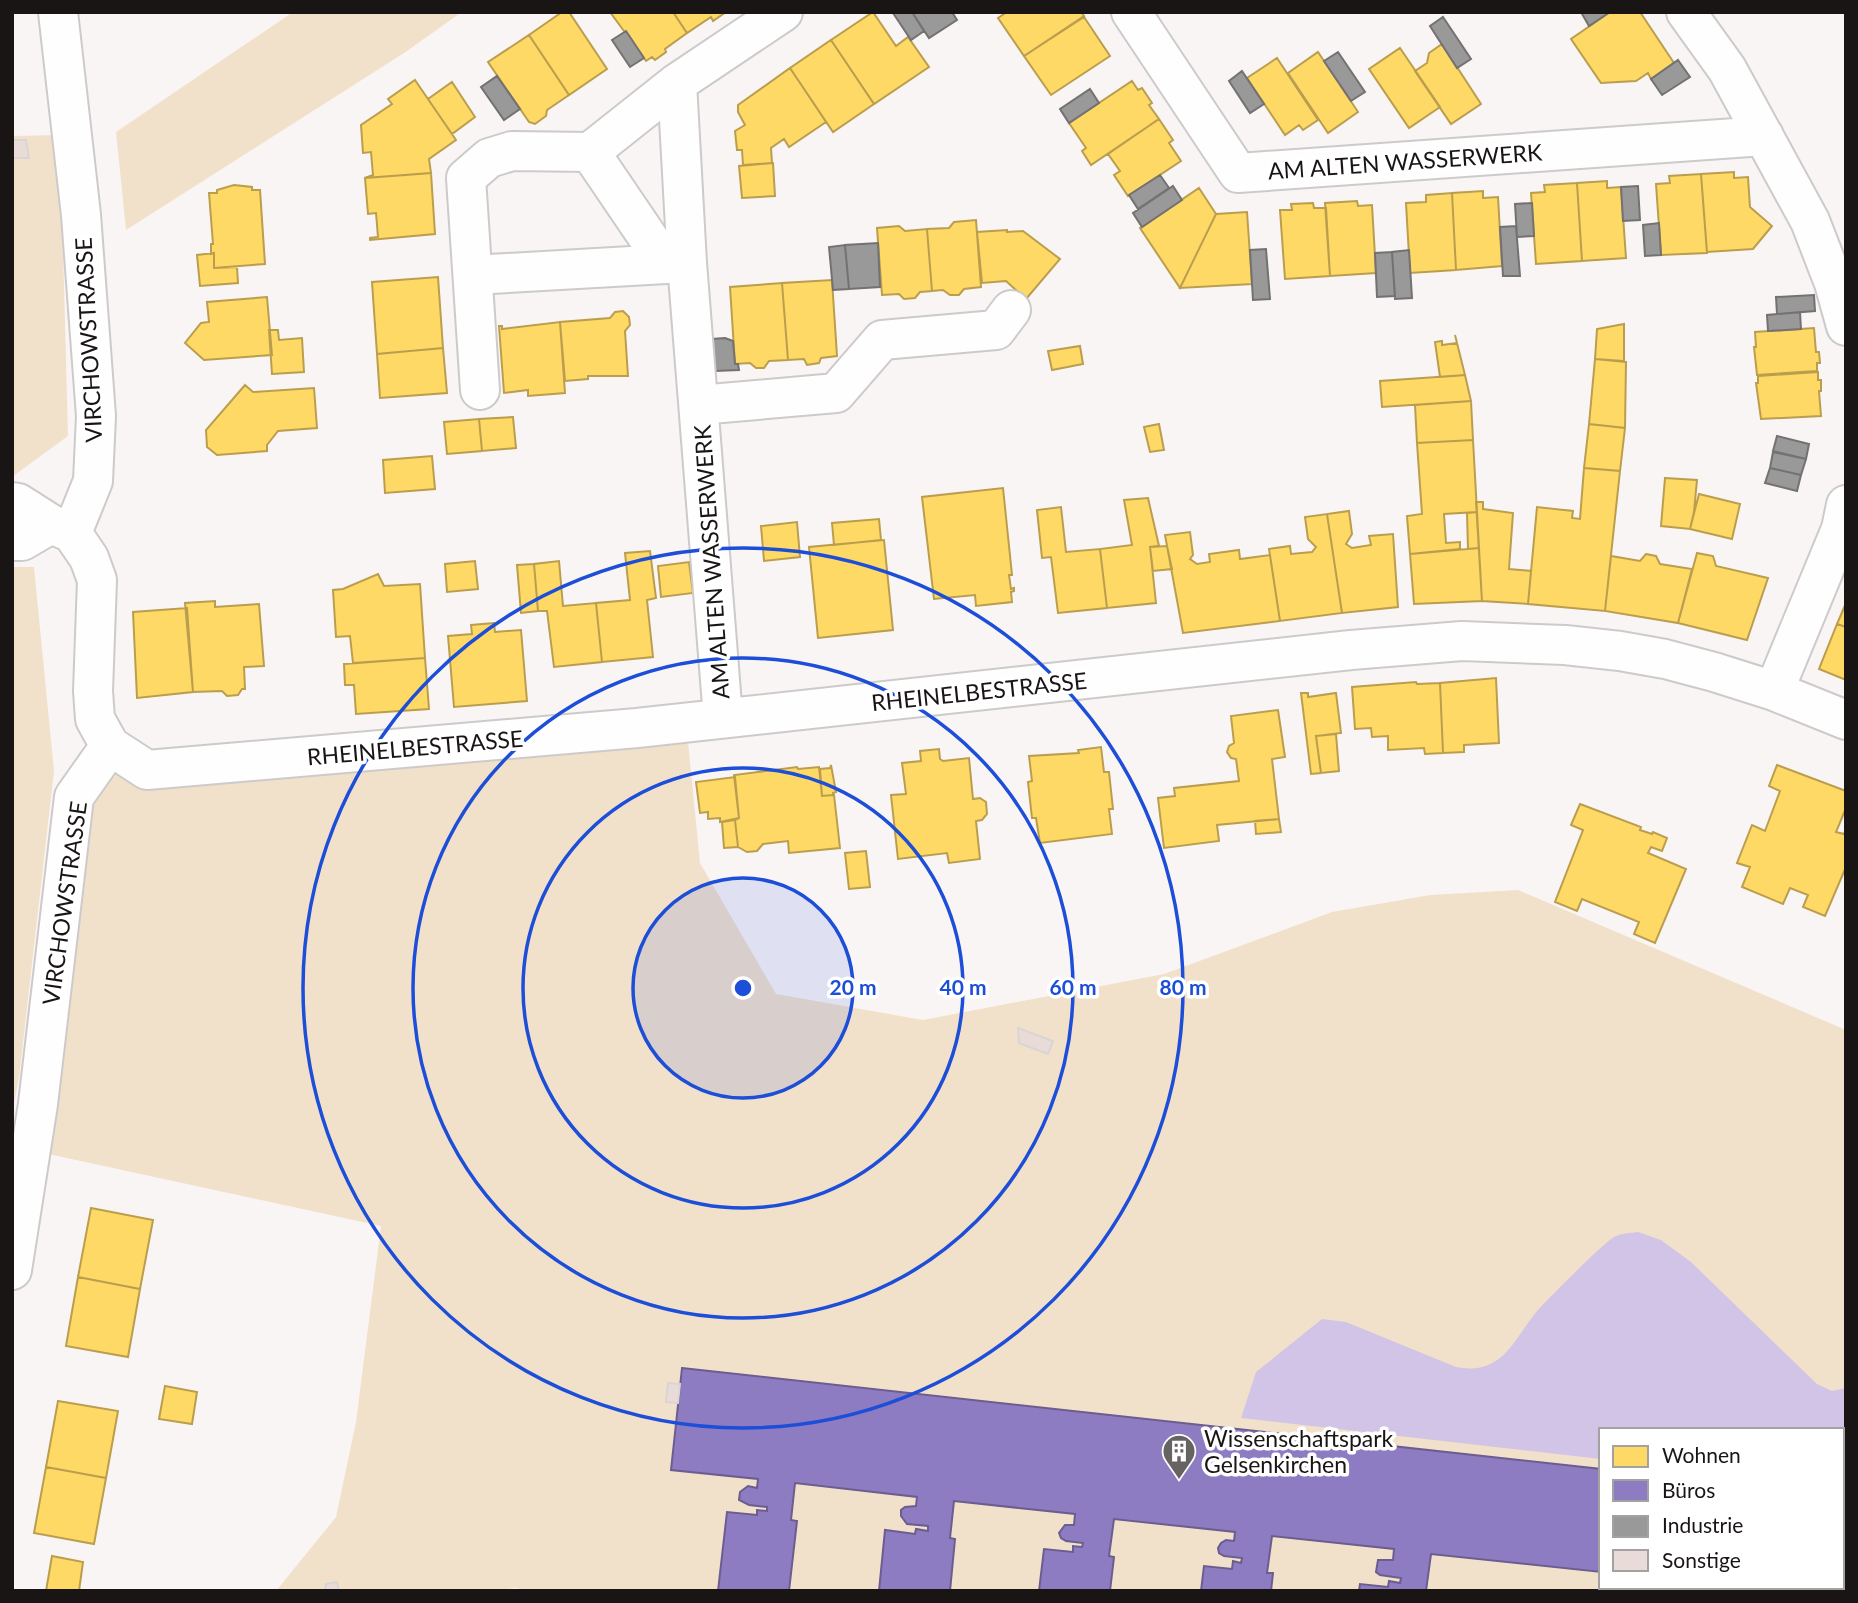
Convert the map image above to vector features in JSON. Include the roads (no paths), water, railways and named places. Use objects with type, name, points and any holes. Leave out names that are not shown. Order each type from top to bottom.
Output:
[{"type":"street","name":"VIRCHOWSTRASSE","points":[[58,12],[80,215],[96,416],[93,481],[62,528]]},
{"type":"street","points":[[480,390],[466,178],[489,158],[512,151],[590,152],[677,83],[783,12]]},
{"type":"street","name":"AM ALTEN WASSERWERK","points":[[1131,12],[1238,173],[1764,136]]},
{"type":"street","points":[[1686,12],[1727,69],[1810,221],[1834,283],[1846,326]]},
{"type":"street","name":"AM ALTEN WASSERWERK","points":[[677,83],[677,263],[699,405],[723,718]]},
{"type":"street","name":"AM ALTEN WASSERWERK","points":[[590,152],[677,263]]},
{"type":"street","points":[[473,275],[677,263]]},
{"type":"street","name":"AM ALTEN WASSERWERK","points":[[699,405],[836,393],[882,340],[996,330],[1011,310]]},
{"type":"street","points":[[12,502],[62,528],[89,558],[97,580],[94,719],[110,746]]},
{"type":"street","points":[[1774,691],[1841,528],[1846,505]]},
{"type":"street","points":[[12,541],[22,541],[62,528]]},
{"type":"street","name":"RHEINELBESTRASSE","points":[[110,746],[147,769],[637,728],[1337,652],[1462,641],[1565,645],[1631,653],[1702,668],[1774,691],[1846,720]]},
{"type":"street","name":"VIRCHOWSTRASSE","points":[[12,1270],[38,1104],[74,797],[110,746]]},
{"type":"place","name":"Wissenschaftspark Gelsenkirchen","points":[[1179,1481]]}]
